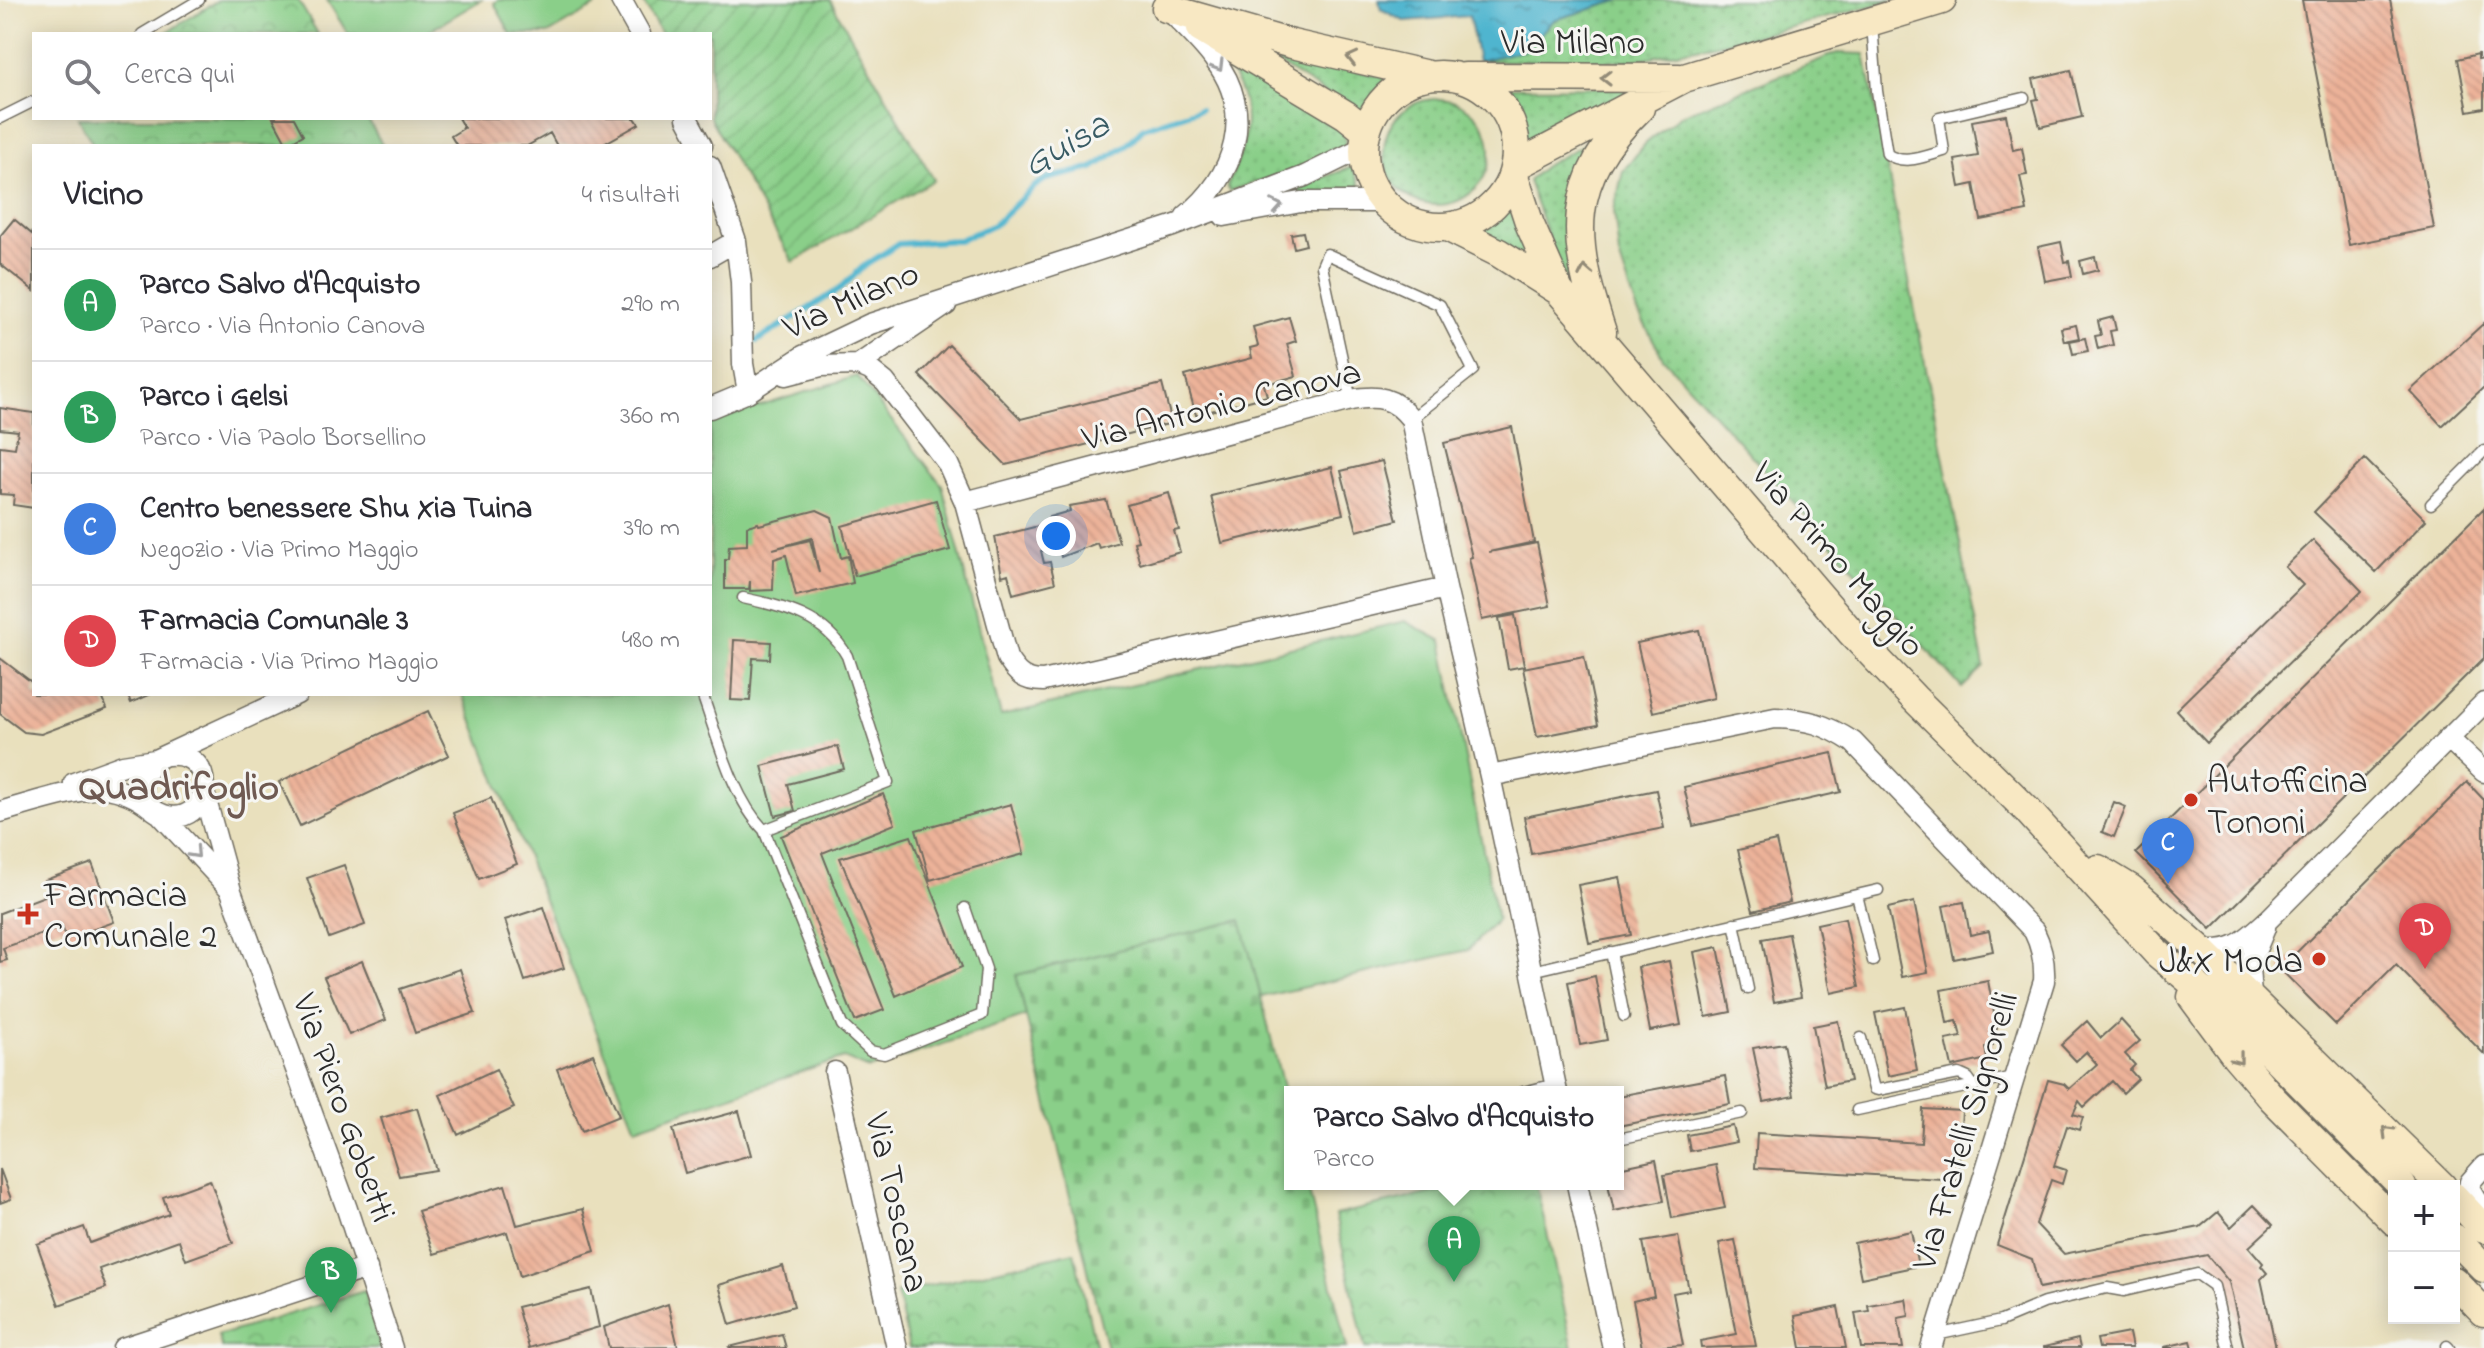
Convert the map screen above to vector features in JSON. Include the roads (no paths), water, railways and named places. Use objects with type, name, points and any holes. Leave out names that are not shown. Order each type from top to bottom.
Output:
[{"type":"street","points":[[621,0],[639,32]]},
{"type":"street","name":"Via Milano","points":[[1514,169],[1684,78],[1942,0]]},
{"type":"street","points":[[1159,4],[1292,44],[1428,75],[1462,77],[1487,90],[1506,111],[1516,138],[1514,169],[1499,199],[1488,210],[1462,224],[1447,227],[1419,224],[1406,219],[1384,202],[1368,177],[1365,139],[1379,105],[1389,94],[1414,79],[1428,75]]},
{"type":"street","points":[[1159,4],[1346,115],[1365,139]]},
{"type":"street","points":[[1159,4],[1216,60],[1237,116],[1236,143],[1225,171],[1200,205],[1173,226]]},
{"type":"street","name":"Via Milano","points":[[1462,77],[1684,78]]},
{"type":"street","name":"Via Primo Maggio","points":[[1607,346],[1584,275],[1580,241],[1584,190],[1597,159],[1619,128],[1642,106],[1684,78]]},
{"type":"street","points":[[688,120],[701,144]]},
{"type":"street","name":"Via Milano","points":[[756,388],[803,356],[870,324],[1173,226],[1305,176],[1365,139]]},
{"type":"street","name":"Via Primo Maggio","points":[[1514,169],[1530,225],[1559,291]]},
{"type":"street","points":[[712,172],[736,241],[741,282],[742,349],[756,388]]},
{"type":"street","name":"Via Milano","points":[[1173,226],[1301,202],[1384,202]]},
{"type":"street","name":"Via Primo Maggio","points":[[1447,227],[1499,253],[1559,291],[1850,631],[2027,810],[2157,953],[2272,1098],[2388,1215]]},
{"type":"street","points":[[712,255],[736,241]]},
{"type":"street","name":"Via Milano","points":[[712,407],[804,369],[858,365],[970,290]]},
{"type":"street","points":[[870,324],[857,344],[858,365],[885,382],[948,464],[965,502],[1007,658],[1017,673],[1029,681],[1043,681],[1446,588]]},
{"type":"street","points":[[885,382],[883,357],[886,346]]},
{"type":"street","name":"Via Antonio Canova","points":[[965,502],[1351,400],[1368,397],[1388,399],[1400,406],[1411,419]]},
{"type":"street","points":[[1411,419],[1556,1086]]},
{"type":"street","points":[[155,810],[144,798],[143,777],[161,757],[293,696]]},
{"type":"street","points":[[2200,949],[2226,950],[2241,943],[2268,920],[2484,703]]},
{"type":"street","name":"Via Fratelli Signorelli","points":[[1490,776],[1775,718],[1804,719],[1831,728],[1853,742],[2034,931],[2044,961],[2044,981],[1939,1336]]},
{"type":"street","points":[[193,761],[217,733]]},
{"type":"street","points":[[2448,738],[2484,772]]},
{"type":"street","points":[[0,812],[95,788],[107,788],[178,817],[187,814],[200,801],[204,793],[203,776],[193,761],[181,755],[161,757],[123,765],[26,804]]},
{"type":"street","name":"Via Piero Gobetti","points":[[204,793],[231,891],[367,1268],[392,1348]]},
{"type":"street","name":"Via Piero Gobetti","points":[[155,810],[231,891]]},
{"type":"street","name":"Via Primo Maggio","points":[[2027,810],[2128,898],[2223,1008],[2396,1180]]},
{"type":"street","name":"Via Primo Maggio","points":[[2098,869],[2131,889],[2200,949],[2436,1180]]},
{"type":"street","points":[[2251,997],[2249,966],[2252,952],[2268,920]]},
{"type":"street","name":"Via Primo Maggio","points":[[2157,953],[2223,1008]]},
{"type":"street","name":"Via Toscana","points":[[835,1072],[897,1348]]},
{"type":"street","points":[[2484,1166],[2470,1182],[2469,1188],[2484,1213]]},
{"type":"street","points":[[1578,1190],[1613,1348]]},
{"type":"street","points":[[2460,1203],[2484,1229]]},
{"type":"street","points":[[2460,1244],[2484,1268]]},
{"type":"street","points":[[123,1348],[367,1268]]},
{"type":"street","points":[[2460,1287],[2484,1312]]},
{"type":"lane","points":[[145,32],[199,0]]},
{"type":"lane","points":[[1871,21],[1884,138],[1887,154],[1893,158],[1903,161],[1944,151],[1939,118],[2024,98]]},
{"type":"lane","points":[[0,118],[32,102]]},
{"type":"lane","points":[[1351,400],[1322,266],[1327,254],[1440,305],[1473,370],[1411,419]]},
{"type":"lane","points":[[2431,504],[2484,451]]},
{"type":"lane","points":[[743,598],[796,611],[839,642],[847,656],[888,782],[764,830]]},
{"type":"lane","points":[[703,696],[739,794],[751,817],[764,830],[842,1025],[870,1051],[884,1054],[982,1015],[986,969],[965,908]]},
{"type":"lane","points":[[1532,971],[1878,890]]},
{"type":"lane","points":[[1857,895],[1873,961]]},
{"type":"lane","points":[[1734,923],[1748,989]]},
{"type":"lane","points":[[1611,952],[1624,1016]]},
{"type":"lane","points":[[1861,1038],[1874,1089],[1959,1074],[1968,1078],[1973,1085]]},
{"type":"lane","points":[[1857,1110],[2015,1077]]},
{"type":"lane","points":[[1624,1138],[1742,1113]]},
{"type":"lane","points":[[1939,1336],[2001,1321],[2032,1306],[2107,1288],[2124,1291],[2197,1274],[2214,1286],[2228,1348]]},
{"type":"water","points":[[1379,0],[1621,0],[1554,20],[1524,50],[1478,61],[1469,16],[1404,21],[1381,9]]},
{"type":"waterway","name":"Guisa","points":[[757,341],[840,289],[863,267],[898,244],[959,240],[994,225],[1046,179],[1093,168],[1128,144],[1143,128],[1200,109]]},
{"type":"place","name":"Autofficina Tononi","points":[[2191,800]]},
{"type":"place","name":"Centro benessere Shu Xia Tuina","points":[[2168,884]]},
{"type":"place","name":"Farmacia Comunale 2","points":[[28,914]]},
{"type":"place","name":"J&X Moda","points":[[2319,959]]},
{"type":"place","name":"Farmacia Comunale 3","points":[[2425,969]]},
{"type":"place","name":"Parco Salvo d'Acquisto","points":[[1454,1282]]},
{"type":"place","name":"Parco i Gelsi","points":[[331,1313]]},
{"type":"district","name":"Quadrifoglio","points":[[179,785]]}]
